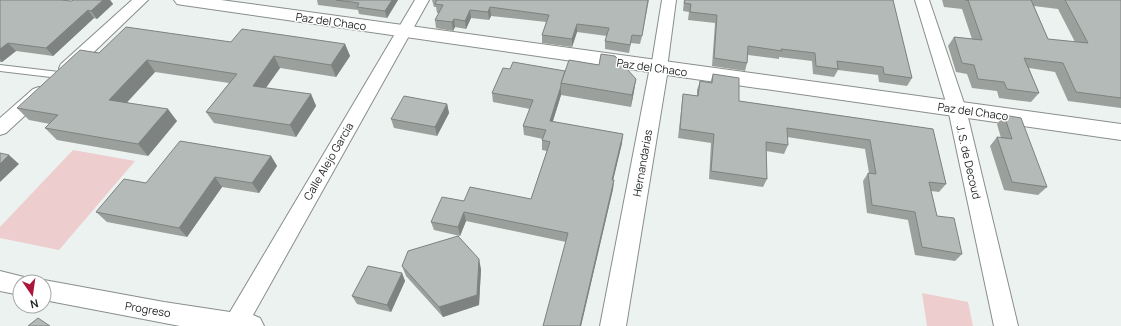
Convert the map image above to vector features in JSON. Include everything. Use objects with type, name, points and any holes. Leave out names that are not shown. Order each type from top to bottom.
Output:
[{"type":"street","points":[[0,128],[141,0]]},
{"type":"street","name":"Paz del Chaco","points":[[183,0],[1121,132]]},
{"type":"street","name":"Calle Alejo Garcia","points":[[244,325],[403,32],[422,0]]},
{"type":"street","name":"Hernandarías","points":[[613,326],[660,68],[669,0]]},
{"type":"street","name":"J. S. de Decoud","points":[[922,0],[957,109],[1006,326]]},
{"type":"street","points":[[0,281],[12,283]]},
{"type":"street","name":"Progreso","points":[[52,292],[157,319],[244,325]]},
{"type":"lane","points":[[0,68],[59,76]]},
{"type":"shaded area","points":[[73,150],[135,161],[59,250],[0,238],[0,227]]},
{"type":"shaded area","points":[[922,293],[968,302],[973,326],[927,326]]},
{"type":"building","points":[[0,0],[103,0],[91,11],[88,10],[46,48],[8,43],[0,49]]},
{"type":"building","points":[[336,0],[392,0],[385,11],[357,7],[359,3]]},
{"type":"building","points":[[437,0],[648,0],[642,36],[632,35],[630,45],[605,41],[609,28],[577,24],[572,39],[542,35],[549,15],[490,7],[488,12],[470,10],[465,21],[454,19],[452,22],[435,20],[443,5],[435,4]]},
{"type":"building","points":[[685,0],[893,0],[912,78],[884,74],[883,67],[837,61],[838,69],[816,66],[815,53],[781,49],[782,51],[748,46],[747,63],[714,58],[717,15],[690,12],[691,4],[684,3]]},
{"type":"building","points":[[968,0],[1031,0],[1048,39],[1088,43],[1065,0],[1121,0],[1121,98],[1076,92],[1063,63],[1024,58],[1039,93],[1007,89],[1004,82],[978,79],[974,65],[962,63],[954,37],[982,40]]},
{"type":"building","points":[[126,27],[231,42],[242,29],[345,44],[331,65],[274,56],[253,86],[311,94],[290,125],[206,112],[237,74],[147,60],[109,100],[168,109],[138,144],[45,128],[58,115],[17,108],[80,50],[99,53]]},
{"type":"building","points":[[601,54],[615,56],[636,79],[632,95],[561,83],[569,60],[599,65]]},
{"type":"building","points":[[513,62],[565,71],[550,121],[623,134],[612,180],[614,180],[580,326],[543,326],[568,233],[464,212],[458,227],[431,222],[442,197],[464,201],[470,187],[531,199],[550,142],[542,140],[546,130],[523,126],[533,100],[492,93],[503,68],[510,69]]},
{"type":"building","points":[[713,74],[739,78],[739,101],[933,129],[946,184],[929,182],[937,216],[954,218],[962,254],[922,247],[915,212],[872,205],[868,173],[876,174],[870,140],[787,128],[788,145],[766,142],[767,179],[711,171],[714,134],[680,129],[683,94],[698,96],[700,81],[712,83]]},
{"type":"building","points":[[404,96],[447,104],[435,127],[391,119]]},
{"type":"building","points":[[1004,115],[1021,118],[1047,187],[1012,182],[997,137],[1012,139]]},
{"type":"building","points":[[180,141],[271,156],[252,183],[215,177],[179,228],[96,212],[124,179],[146,183]]},
{"type":"building","points":[[0,153],[9,155],[0,164]]},
{"type":"building","points":[[458,236],[479,259],[477,295],[439,307],[402,266],[408,251]]},
{"type":"building","points":[[368,266],[402,273],[387,305],[352,296]]},
{"type":"building","points":[[38,318],[50,326],[28,326]]}]
